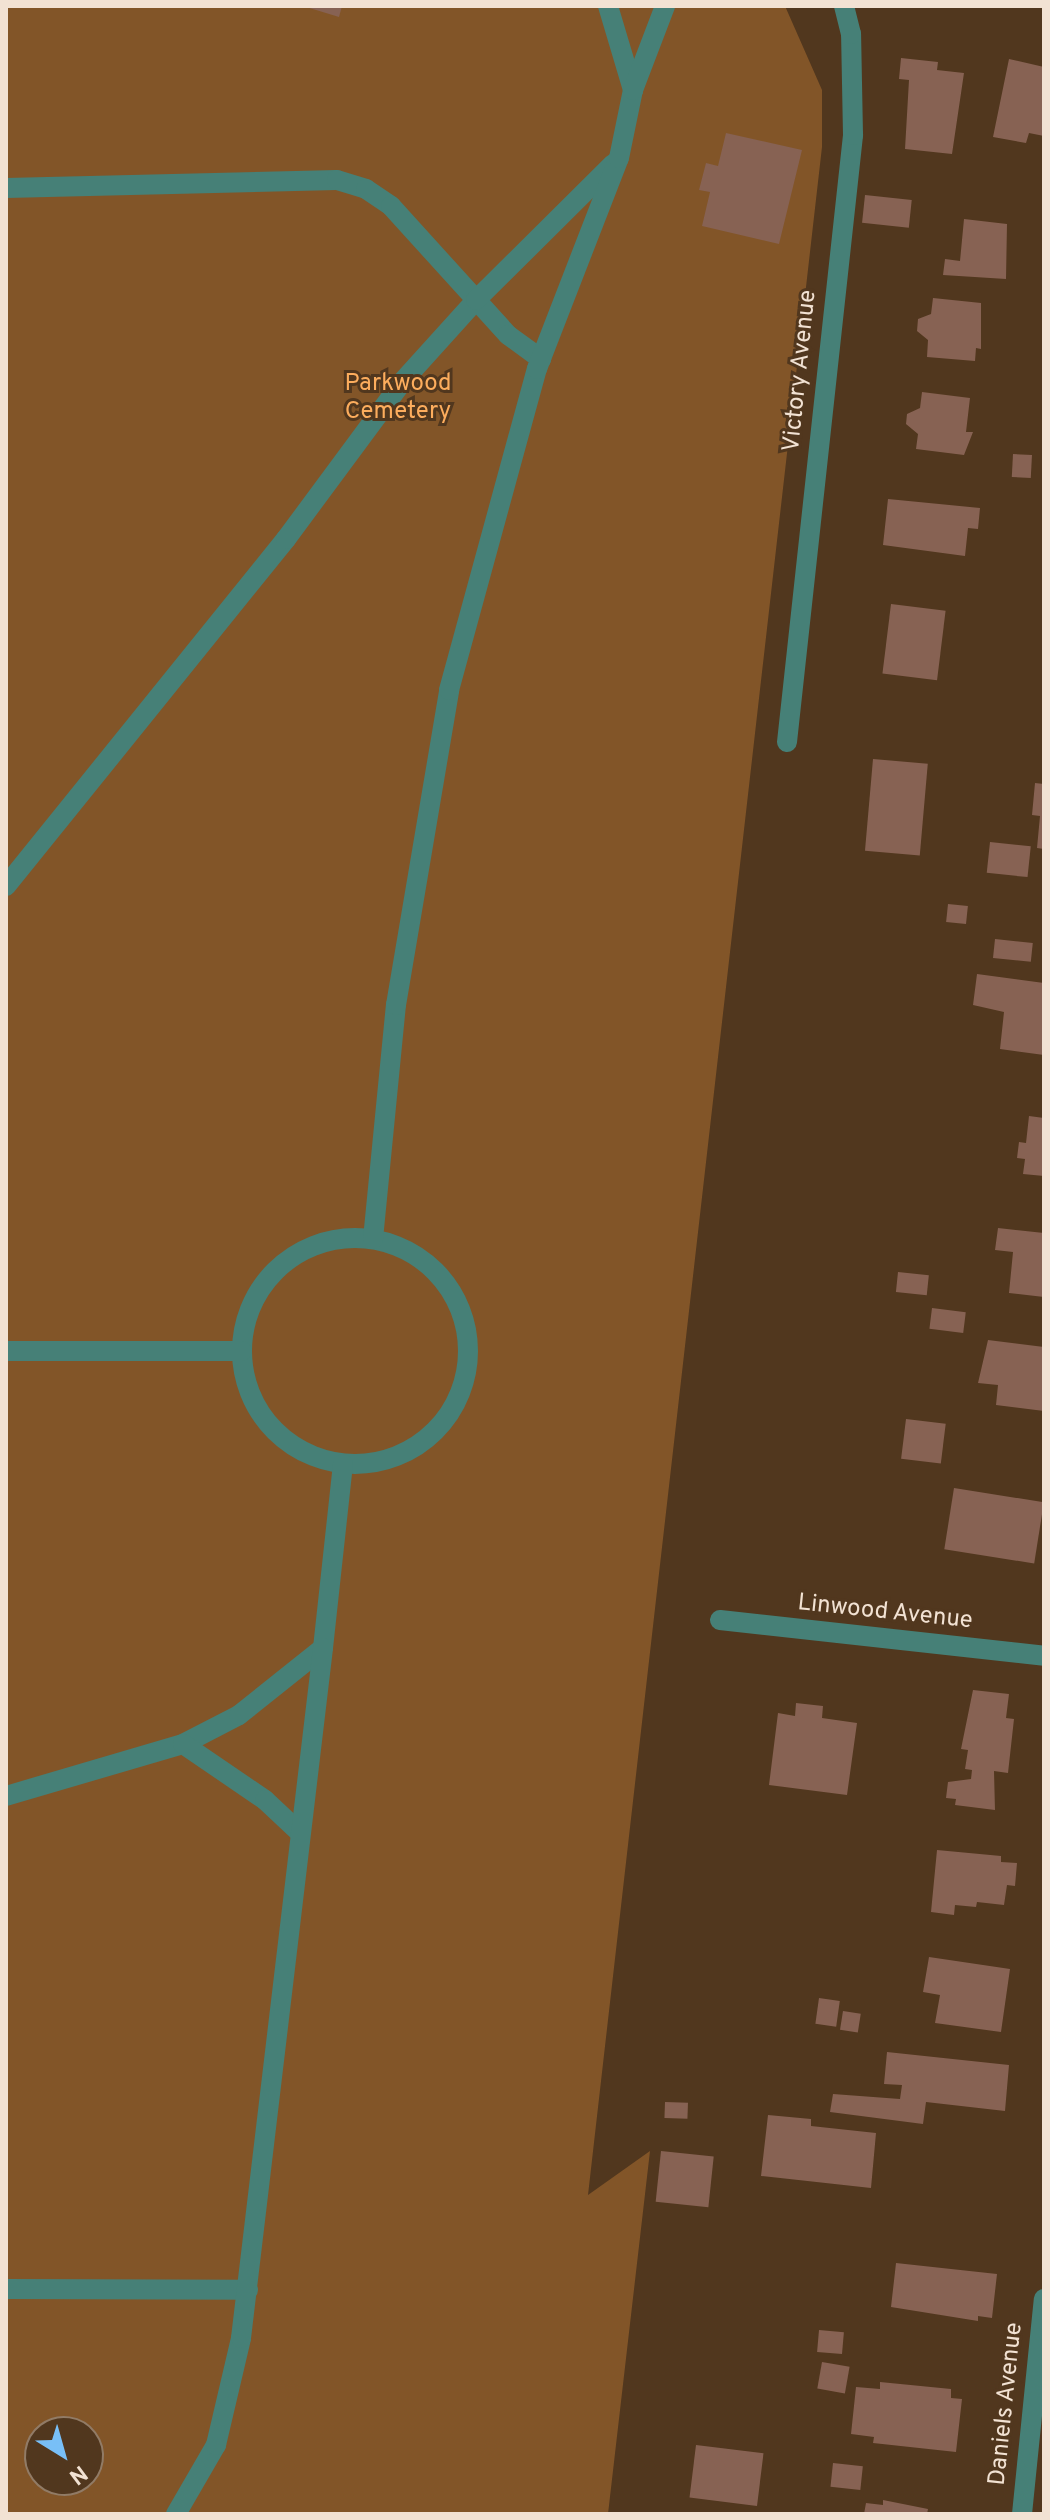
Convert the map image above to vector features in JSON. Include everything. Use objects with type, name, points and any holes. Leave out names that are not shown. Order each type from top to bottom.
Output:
[{"type":"street","points":[[608,6],[633,90]]},
{"type":"street","points":[[373,1239],[396,1005],[449,690],[541,359],[619,158],[633,90],[665,6]]},
{"type":"street","name":"Victory Avenue","points":[[787,742],[853,135],[851,34],[844,6]]},
{"type":"street","points":[[6,886],[286,539],[402,382],[476,300],[619,158]]},
{"type":"street","points":[[6,188],[337,180],[366,189],[391,206],[508,335],[541,359]]},
{"type":"street","points":[[341,1239],[373,1239],[406,1250],[442,1279],[456,1298],[467,1331],[467,1366],[458,1399],[438,1428],[411,1450],[378,1462],[343,1464],[316,1458],[270,1427],[255,1404],[242,1351],[247,1318],[260,1289],[282,1265],[310,1248],[341,1239]]},
{"type":"street","points":[[6,1351],[242,1351]]},
{"type":"street","points":[[176,2514],[216,2445],[248,2290],[298,1831],[323,1648],[343,1464]]},
{"type":"street","name":"Linwood Avenue","points":[[720,1620],[1044,1656]]},
{"type":"street","points":[[6,1796],[183,1744],[239,1715],[323,1648]]},
{"type":"street","points":[[183,1744],[265,1800],[298,1831]]},
{"type":"street","points":[[6,2289],[248,2290]]},
{"type":"street","name":"Daniels Avenue","points":[[1022,2514],[1044,2299]]},
{"type":"green space","name":"Parkwood Cemetery","points":[[6,6],[785,6],[822,90],[822,147],[588,2195],[650,2151],[608,2514],[6,2514]]},
{"type":"building","points":[[303,6],[342,6],[339,17]]},
{"type":"building","points":[[901,58],[938,62],[937,70],[964,73],[952,154],[905,149],[909,80],[899,79]]},
{"type":"building","points":[[1009,59],[1044,67],[1044,136],[1029,133],[1026,143],[993,137]]},
{"type":"building","points":[[726,133],[802,150],[779,244],[702,226],[710,192],[699,190],[706,163],[718,166]]},
{"type":"building","points":[[865,195],[912,200],[909,228],[862,223]]},
{"type":"building","points":[[964,219],[1007,224],[1006,279],[943,275],[945,259],[960,261]]},
{"type":"building","points":[[933,298],[981,303],[981,349],[976,348],[975,361],[927,357],[928,340],[917,331],[918,319],[931,314]]},
{"type":"building","points":[[922,392],[970,398],[966,432],[973,432],[964,455],[916,449],[918,434],[906,424],[907,414],[920,408]]},
{"type":"building","points":[[1013,454],[1032,455],[1031,478],[1012,477]]},
{"type":"building","points":[[888,499],[980,508],[978,529],[968,528],[965,556],[883,545]]},
{"type":"building","points":[[891,604],[946,611],[937,680],[882,673]]},
{"type":"building","points":[[873,759],[928,764],[920,855],[865,851]]},
{"type":"building","points":[[1035,783],[1044,784],[1044,849],[1037,848],[1040,816],[1032,815]]},
{"type":"building","points":[[990,842],[1031,846],[1028,877],[987,873]]},
{"type":"building","points":[[948,904],[968,906],[966,924],[946,922]]},
{"type":"building","points":[[995,939],[1033,943],[1031,962],[993,958]]},
{"type":"building","points":[[977,974],[1044,983],[1044,1055],[1000,1049],[1004,1012],[973,1005]]},
{"type":"building","points":[[1029,1116],[1044,1118],[1044,1176],[1023,1174],[1025,1159],[1017,1158],[1019,1142],[1026,1143]]},
{"type":"building","points":[[998,1228],[1044,1233],[1044,1297],[1009,1293],[1013,1252],[995,1250]]},
{"type":"building","points":[[898,1272],[929,1275],[927,1295],[896,1292]]},
{"type":"building","points":[[932,1308],[966,1312],[963,1333],[929,1329]]},
{"type":"building","points":[[988,1340],[1044,1347],[1044,1411],[996,1405],[998,1385],[978,1383]]},
{"type":"building","points":[[906,1419],[946,1424],[941,1464],[901,1459]]},
{"type":"building","points":[[954,1488],[1044,1502],[1034,1563],[944,1549]]},
{"type":"building","points":[[973,1690],[1009,1694],[1006,1718],[1014,1719],[1008,1773],[994,1771],[995,1810],[955,1805],[956,1799],[946,1798],[948,1782],[971,1779],[972,1770],[965,1769],[968,1750],[961,1749]]},
{"type":"building","points":[[796,1703],[823,1706],[822,1718],[857,1723],[847,1795],[769,1785],[778,1713],[795,1716]]},
{"type":"building","points":[[937,1850],[1001,1856],[1001,1862],[1017,1863],[1015,1886],[1007,1885],[1004,1905],[977,1902],[976,1907],[955,1905],[954,1915],[931,1912]]},
{"type":"building","points":[[929,1957],[1010,1969],[1001,2032],[935,2023],[940,1995],[923,1992]]},
{"type":"building","points":[[819,1998],[840,2001],[836,2027],[815,2024]]},
{"type":"building","points":[[843,2011],[861,2014],[858,2033],[840,2030]]},
{"type":"building","points":[[887,2052],[1009,2065],[1005,2111],[926,2102],[923,2124],[830,2112],[833,2094],[900,2099],[902,2085],[884,2084]]},
{"type":"building","points":[[665,2102],[688,2103],[687,2119],[664,2118]]},
{"type":"building","points":[[768,2115],[811,2119],[811,2126],[876,2133],[871,2188],[761,2176]]},
{"type":"building","points":[[661,2151],[714,2157],[708,2207],[656,2202]]},
{"type":"building","points":[[896,2263],[997,2274],[992,2318],[978,2316],[978,2321],[891,2307]]},
{"type":"building","points":[[819,2330],[844,2332],[842,2354],[817,2352]]},
{"type":"building","points":[[822,2362],[850,2367],[845,2393],[817,2389]]},
{"type":"building","points":[[880,2382],[951,2389],[951,2398],[962,2399],[956,2452],[873,2443],[874,2437],[851,2434],[856,2387],[880,2389]]},
{"type":"building","points":[[696,2445],[763,2453],[757,2506],[690,2498]]},
{"type":"building","points":[[833,2463],[863,2466],[860,2490],[830,2487]]},
{"type":"building","points":[[883,2500],[928,2509],[927,2514],[864,2514],[866,2503],[883,2505]]}]
